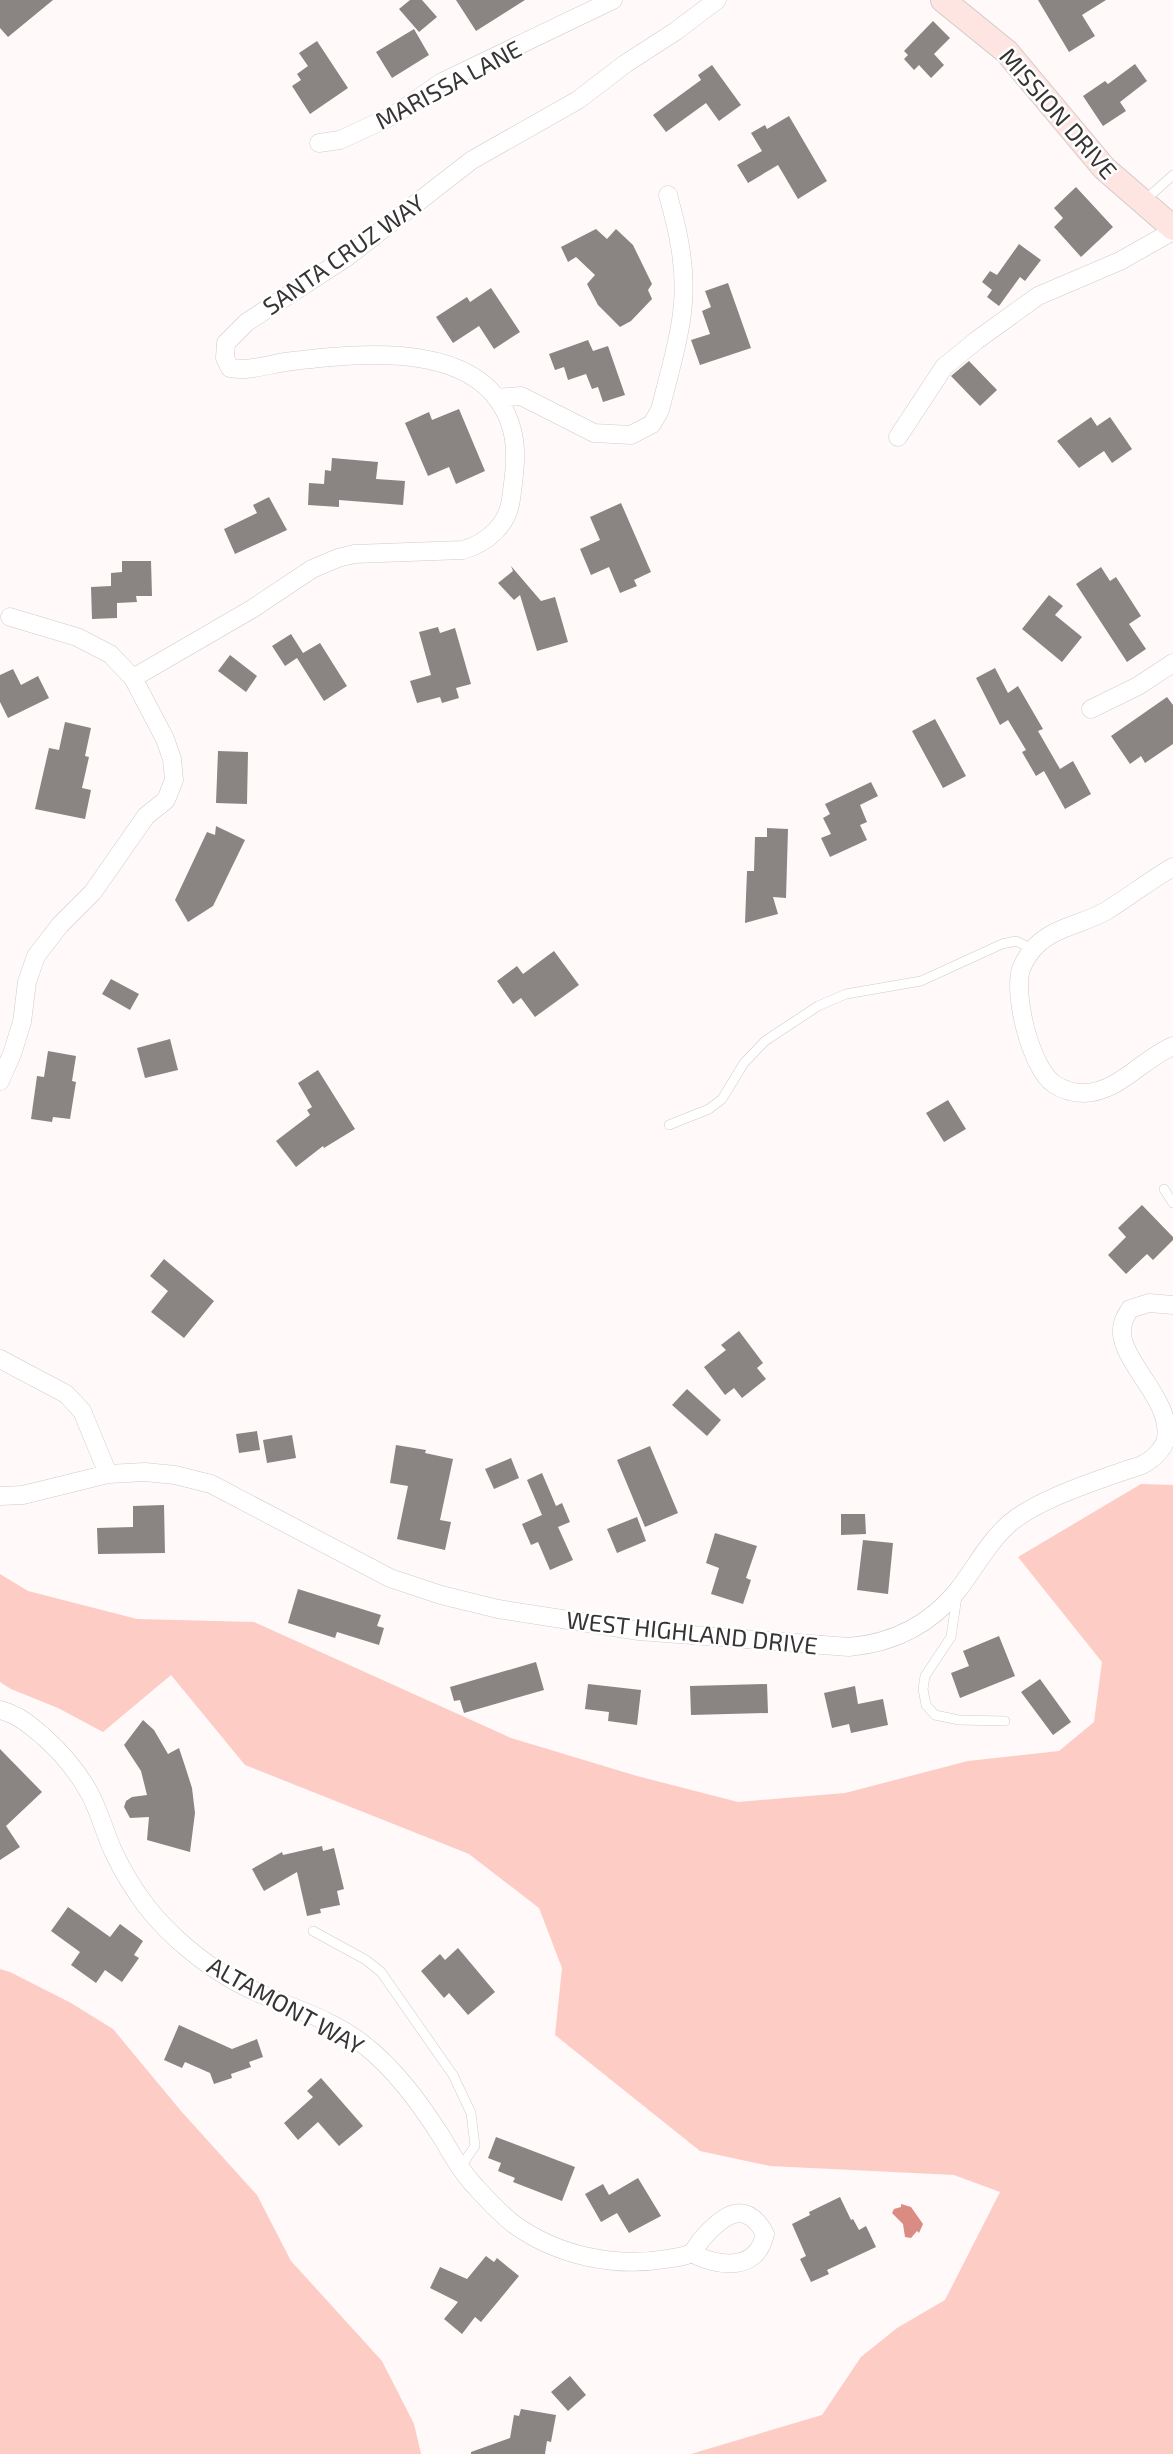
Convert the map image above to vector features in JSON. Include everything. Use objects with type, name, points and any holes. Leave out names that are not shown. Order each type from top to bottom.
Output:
[{"type":"street","name":"MARISSA LANE","points":[[319,143],[340,139],[394,115],[442,82],[613,0]]},
{"type":"street","name":"SANTA CRUZ WAY","points":[[133,678],[252,610],[312,569],[338,558],[354,554],[399,551],[448,552],[476,546],[499,527],[510,508],[515,468],[512,430],[505,410],[496,398],[486,386],[463,370],[428,359],[375,355],[290,361],[240,370],[230,368],[225,358],[226,344],[247,322],[347,257],[472,160],[578,100],[717,0]]},
{"type":"street","name":"MISSION DRIVE","points":[[943,0],[1007,52],[1104,168],[1173,229]]},
{"type":"street","points":[[496,398],[521,396],[594,433],[631,435],[652,424],[660,410],[683,304],[683,268],[677,227],[668,195]]},
{"type":"street","points":[[898,437],[944,367],[977,340],[1038,296],[1120,261],[1173,229]]},
{"type":"street","points":[[0,1081],[22,1021],[27,982],[36,956],[60,925],[93,892],[146,816],[166,800],[174,780],[172,759],[165,739],[133,678],[110,654],[77,637],[10,617]]},
{"type":"street","points":[[1091,709],[1138,686],[1173,663]]},
{"type":"street","points":[[1173,867],[1104,913],[1044,938],[1032,949],[1021,970],[1021,1009],[1028,1038],[1042,1070],[1053,1083],[1070,1092],[1101,1091],[1173,1046]]},
{"type":"street","name":"WEST HIGHLAND DRIVE","points":[[108,1474],[145,1472],[175,1475],[211,1484],[390,1578],[441,1595],[498,1609],[639,1631],[849,1647],[872,1645],[890,1640],[928,1622],[958,1591],[976,1563],[1010,1523],[1059,1496],[1142,1465],[1162,1450],[1167,1437],[1166,1419],[1124,1342],[1122,1324],[1130,1309],[1149,1303],[1173,1305]]},
{"type":"street","points":[[0,1359],[66,1394],[82,1411],[108,1474],[23,1496],[0,1496]]},
{"type":"street","name":"ALTAMONT WAY","points":[[0,1710],[22,1717],[65,1756],[92,1797],[123,1872],[148,1909],[165,1927],[204,1961],[232,1980],[349,2033],[366,2047],[397,2075],[421,2106],[471,2183],[513,2223],[552,2246],[593,2258],[636,2262],[691,2253]]},
{"type":"lane","points":[[1142,202],[1173,174]]},
{"type":"lane","points":[[669,1125],[709,1109],[722,1099],[744,1063],[765,1041],[818,1006],[846,994],[921,981],[1002,944],[1016,941],[1032,949]]},
{"type":"lane","points":[[1164,1189],[1173,1203]]},
{"type":"lane","points":[[958,1591],[951,1637],[925,1676],[923,1689],[926,1705],[935,1715],[958,1720],[1005,1721]]},
{"type":"lane","points":[[313,1931],[366,1960],[381,1972],[453,2075],[471,2113],[475,2146],[460,2168]]},
{"type":"shaded area","points":[[1141,1484],[1173,1485],[1173,2454],[691,2454],[822,2415],[861,2357],[897,2328],[945,2300],[1000,2192],[954,2175],[770,2166],[700,2151],[555,2035],[562,1968],[539,1908],[469,1854],[245,1765],[171,1675],[103,1732],[0,1682],[0,1574],[28,1591],[137,1619],[254,1622],[511,1738],[637,1776],[738,1802],[845,1793],[968,1761],[1059,1751],[1094,1722],[1102,1662],[1018,1557]]},
{"type":"shaded area","points":[[0,1969],[71,2003],[113,2029],[181,2111],[257,2195],[291,2261],[382,2361],[414,2424],[421,2454],[0,2454]]},
{"type":"shaded area","points":[[901,2204],[911,2207],[923,2224],[919,2233],[917,2231],[911,2238],[905,2237],[903,2224],[892,2213],[894,2209],[901,2207]]},
{"type":"building","points":[[0,0],[53,0],[8,37],[0,28]]},
{"type":"building","points":[[410,0],[422,0],[437,17],[419,32],[399,9]]},
{"type":"building","points":[[456,0],[525,0],[476,31]]},
{"type":"building","points":[[1038,0],[1106,0],[1082,15],[1095,36],[1069,52]]},
{"type":"building","points":[[933,21],[950,38],[934,54],[944,65],[931,78],[919,65],[914,70],[904,59],[908,55],[904,51]]},
{"type":"building","points":[[414,29],[429,55],[392,78],[376,52]]},
{"type":"building","points":[[317,41],[348,88],[310,114],[292,86],[301,80],[297,74],[308,66],[299,53]]},
{"type":"building","points":[[1135,64],[1147,81],[1120,102],[1126,111],[1103,126],[1083,96],[1105,81],[1108,84]]},
{"type":"building","points":[[712,65],[741,105],[719,121],[706,103],[666,132],[653,115],[701,80],[698,75]]},
{"type":"building","points":[[789,116],[827,181],[798,199],[778,165],[748,183],[737,165],[762,151],[751,133],[765,125],[767,129]]},
{"type":"building","points":[[1076,187],[1113,227],[1081,257],[1054,227],[1063,218],[1054,208]]},
{"type":"building","points":[[596,229],[607,239],[616,229],[633,245],[652,284],[648,290],[652,299],[631,321],[620,327],[598,305],[587,284],[595,275],[576,257],[568,262],[561,247]]},
{"type":"building","points":[[1019,244],[1041,260],[1025,281],[1020,277],[999,306],[987,297],[992,290],[982,282],[990,271],[997,275]]},
{"type":"building","points":[[728,283],[751,348],[700,365],[691,340],[710,334],[702,311],[711,307],[705,291]]},
{"type":"building","points":[[491,288],[520,332],[494,349],[479,326],[453,343],[436,317],[467,297],[470,302]]},
{"type":"building","points":[[588,340],[593,351],[608,346],[625,395],[603,402],[598,387],[592,389],[586,374],[568,380],[564,367],[555,370],[549,354]]},
{"type":"building","points":[[969,361],[997,390],[980,406],[951,376]]},
{"type":"building","points":[[459,409],[485,471],[456,484],[449,467],[428,476],[405,423],[429,412],[432,420]]},
{"type":"building","points":[[1091,417],[1097,426],[1110,417],[1132,449],[1112,463],[1104,451],[1079,468],[1057,441]]},
{"type":"building","points":[[332,458],[378,462],[376,479],[405,481],[403,505],[339,500],[339,507],[308,505],[309,483],[324,484],[325,470],[331,471]]},
{"type":"building","points":[[269,497],[287,530],[235,554],[224,529],[257,513],[253,505]]},
{"type":"building","points":[[621,503],[651,572],[634,580],[637,586],[620,593],[609,567],[591,575],[580,549],[600,540],[590,517]]},
{"type":"building","points":[[122,561],[151,561],[152,596],[136,596],[137,602],[117,603],[117,618],[92,619],[91,587],[111,586],[111,573],[122,572]]},
{"type":"building","points":[[511,566],[541,601],[555,597],[568,642],[537,651],[520,595],[514,600],[498,583],[513,571]]},
{"type":"building","points":[[1101,567],[1110,581],[1116,577],[1141,616],[1129,624],[1146,649],[1127,662],[1076,584]]},
{"type":"building","points":[[1049,595],[1063,606],[1055,615],[1082,637],[1062,662],[1022,629]]},
{"type":"building","points":[[438,627],[440,633],[455,628],[471,684],[456,688],[459,698],[442,703],[440,697],[417,703],[410,681],[431,675],[419,632]]},
{"type":"building","points":[[291,634],[303,653],[320,643],[347,686],[324,701],[297,658],[285,666],[272,646]]},
{"type":"building","points":[[230,655],[257,676],[246,692],[218,671]]},
{"type":"building","points":[[995,668],[1008,693],[1018,686],[1043,729],[1038,731],[1060,769],[1073,761],[1091,794],[1065,809],[1044,771],[1036,776],[1022,752],[1026,750],[1008,720],[1000,725],[976,678]]},
{"type":"building","points":[[13,669],[21,685],[38,676],[49,698],[8,718],[0,702],[0,675]]},
{"type":"building","points":[[1167,697],[1173,705],[1173,744],[1145,763],[1141,756],[1130,764],[1111,736]]},
{"type":"building","points":[[935,719],[966,776],[943,788],[912,731]]},
{"type":"building","points":[[65,722],[91,728],[85,756],[89,757],[82,788],[91,790],[85,819],[35,809],[49,748],[59,750]]},
{"type":"building","points":[[218,751],[248,752],[247,804],[216,803]]},
{"type":"building","points":[[871,782],[878,796],[860,805],[867,822],[860,825],[867,840],[830,857],[821,838],[831,834],[823,818],[830,814],[825,804]]},
{"type":"building","points":[[216,826],[245,840],[213,906],[188,922],[175,900],[207,832],[215,835]]},
{"type":"building","points":[[767,828],[788,829],[786,898],[773,897],[778,914],[745,923],[747,871],[754,871],[755,837],[767,837]]},
{"type":"building","points":[[554,951],[579,985],[535,1017],[521,998],[513,1004],[497,981],[517,966],[523,974]]},
{"type":"building","points":[[111,979],[139,994],[130,1010],[102,994]]},
{"type":"building","points":[[170,1039],[178,1070],[145,1078],[137,1048]]},
{"type":"building","points":[[48,1051],[76,1056],[72,1081],[76,1082],[70,1119],[53,1117],[52,1122],[31,1119],[37,1076],[44,1077]]},
{"type":"building","points":[[318,1070],[355,1129],[324,1148],[323,1146],[296,1167],[276,1141],[310,1115],[307,1110],[312,1107],[298,1083]]},
{"type":"building","points":[[948,1100],[966,1129],[944,1142],[926,1113]]},
{"type":"building","points":[[1142,1205],[1173,1240],[1153,1260],[1147,1254],[1126,1274],[1108,1255],[1126,1237],[1118,1228]]},
{"type":"building","points":[[164,1259],[214,1301],[184,1338],[151,1312],[168,1291],[150,1276]]},
{"type":"building","points":[[739,1331],[763,1363],[757,1368],[766,1379],[742,1398],[734,1388],[725,1395],[704,1367],[726,1350],[721,1345]]},
{"type":"building","points":[[687,1389],[721,1420],[707,1436],[672,1405]]},
{"type":"building","points":[[257,1431],[260,1450],[239,1453],[236,1434]]},
{"type":"building","points":[[292,1435],[296,1458],[267,1463],[263,1440]]},
{"type":"building","points":[[396,1445],[426,1450],[425,1453],[453,1459],[440,1520],[451,1522],[445,1550],[397,1539],[408,1486],[390,1483]]},
{"type":"building","points":[[650,1446],[678,1513],[645,1527],[617,1460]]},
{"type":"building","points":[[511,1458],[519,1478],[494,1489],[485,1469]]},
{"type":"building","points":[[542,1473],[556,1506],[562,1503],[570,1522],[558,1527],[573,1560],[550,1570],[538,1542],[531,1545],[522,1524],[542,1515],[527,1480]]},
{"type":"building","points":[[164,1505],[165,1553],[98,1554],[97,1528],[133,1527],[133,1506]]},
{"type":"building","points":[[841,1514],[865,1514],[866,1534],[841,1535]]},
{"type":"building","points":[[637,1517],[646,1541],[617,1553],[607,1529]]},
{"type":"building","points":[[715,1533],[757,1546],[746,1578],[751,1580],[743,1604],[711,1594],[719,1568],[706,1563]]},
{"type":"building","points":[[863,1540],[893,1543],[888,1594],[857,1590]]},
{"type":"building","points":[[298,1589],[381,1615],[377,1626],[384,1628],[379,1645],[337,1632],[335,1638],[288,1623]]},
{"type":"building","points":[[999,1636],[1015,1676],[960,1698],[951,1673],[969,1666],[963,1651]]},
{"type":"building","points":[[536,1662],[544,1690],[464,1713],[460,1700],[454,1701],[450,1687]]},
{"type":"building","points":[[1040,1679],[1071,1722],[1053,1735],[1021,1692]]},
{"type":"building","points":[[588,1684],[641,1690],[637,1725],[608,1721],[609,1712],[585,1709]]},
{"type":"building","points":[[767,1684],[768,1713],[691,1715],[690,1686]]},
{"type":"building","points":[[855,1686],[858,1704],[883,1699],[888,1725],[851,1733],[849,1724],[832,1728],[824,1693]]},
{"type":"building","points":[[143,1720],[154,1730],[168,1754],[179,1748],[192,1788],[195,1813],[190,1852],[147,1840],[149,1817],[130,1818],[124,1807],[126,1801],[132,1797],[147,1795],[141,1771],[124,1745]]},
{"type":"building","points":[[0,1749],[42,1792],[6,1826],[20,1847],[0,1860]]},
{"type":"building","points":[[322,1846],[323,1851],[334,1848],[344,1889],[337,1891],[340,1905],[320,1909],[321,1913],[307,1916],[297,1872],[264,1891],[252,1869],[282,1852],[283,1855]]},
{"type":"building","points":[[68,1907],[110,1937],[120,1924],[143,1941],[134,1955],[139,1958],[122,1982],[105,1970],[96,1983],[71,1965],[80,1952],[51,1931]]},
{"type":"building","points":[[458,1948],[495,1992],[468,2015],[449,1993],[444,1998],[421,1971],[440,1954],[445,1960]]},
{"type":"building","points":[[179,2025],[232,2049],[257,2039],[263,2057],[249,2062],[251,2067],[231,2074],[232,2078],[214,2084],[210,2073],[185,2062],[182,2068],[164,2060]]},
{"type":"building","points":[[321,2078],[363,2126],[339,2146],[318,2122],[298,2140],[284,2123],[313,2097],[307,2091]]},
{"type":"building","points":[[496,2137],[575,2167],[562,2201],[513,2182],[515,2178],[498,2171],[501,2163],[488,2158]]},
{"type":"building","points":[[638,2178],[661,2216],[629,2233],[617,2213],[601,2222],[585,2194],[603,2184],[609,2195]]},
{"type":"building","points":[[840,2197],[851,2220],[853,2219],[859,2230],[866,2226],[876,2247],[827,2270],[829,2274],[811,2282],[800,2259],[806,2256],[792,2224],[810,2215],[809,2212]]},
{"type":"building","points":[[486,2256],[494,2262],[497,2258],[519,2276],[481,2322],[475,2317],[462,2334],[444,2319],[458,2302],[430,2288],[440,2267],[467,2279]]},
{"type":"building","points":[[570,2376],[586,2395],[568,2411],[551,2392]]},
{"type":"building","points":[[521,2409],[556,2415],[551,2442],[547,2441],[545,2454],[471,2454],[510,2438],[514,2415],[519,2416]]}]
